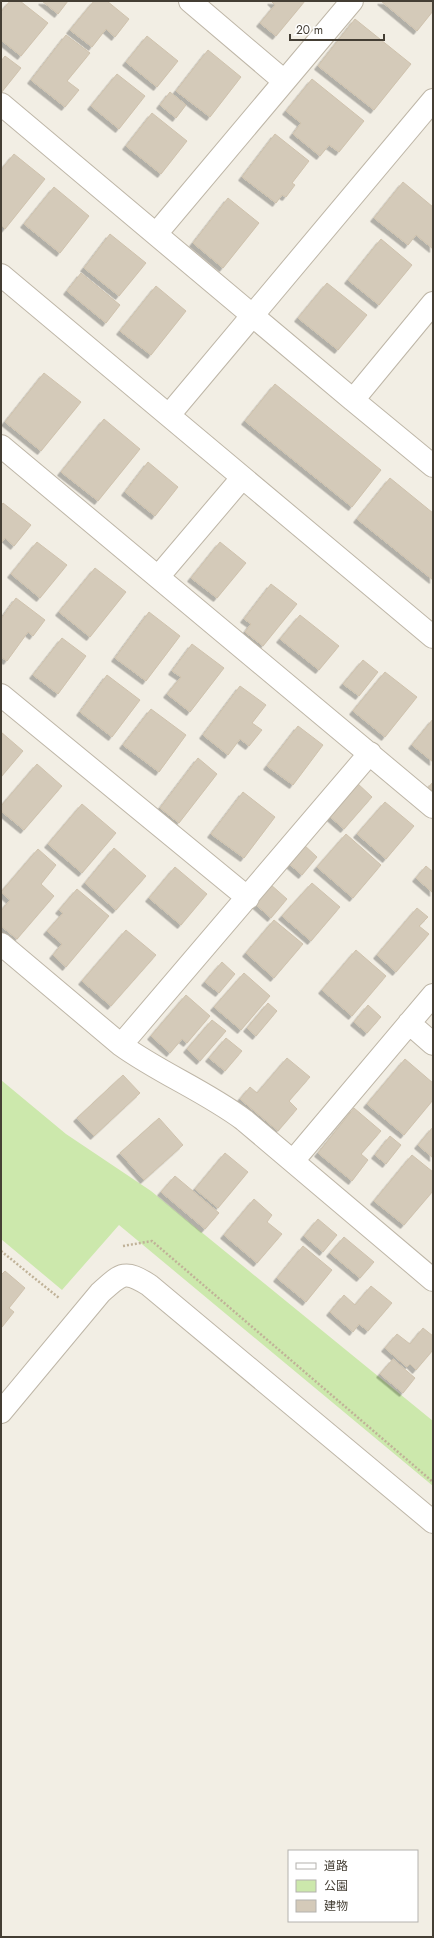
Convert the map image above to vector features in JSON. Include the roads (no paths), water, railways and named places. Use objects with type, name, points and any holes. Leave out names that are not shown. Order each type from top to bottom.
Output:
[{"type":"street","points":[[190,1],[284,81]]},
{"type":"street","points":[[156,234],[352,1]]},
{"type":"street","points":[[169,415],[433,100]]},
{"type":"street","points":[[1,104],[433,466]]},
{"type":"street","points":[[1,275],[433,637]]},
{"type":"street","points":[[353,400],[433,303]]},
{"type":"street","points":[[1,446],[433,807]]},
{"type":"street","points":[[158,577],[242,478]]},
{"type":"street","points":[[1,694],[248,898]]},
{"type":"street","points":[[121,1045],[248,898],[370,753]]},
{"type":"street","points":[[1,944],[121,1045],[225,1106],[293,1161],[433,1280]]},
{"type":"street","points":[[293,1161],[433,995]]},
{"type":"street","points":[[409,1023],[433,1044]]},
{"type":"street","points":[[1,1412],[100,1292],[114,1280],[125,1274],[135,1276],[149,1285],[433,1522]]}]
